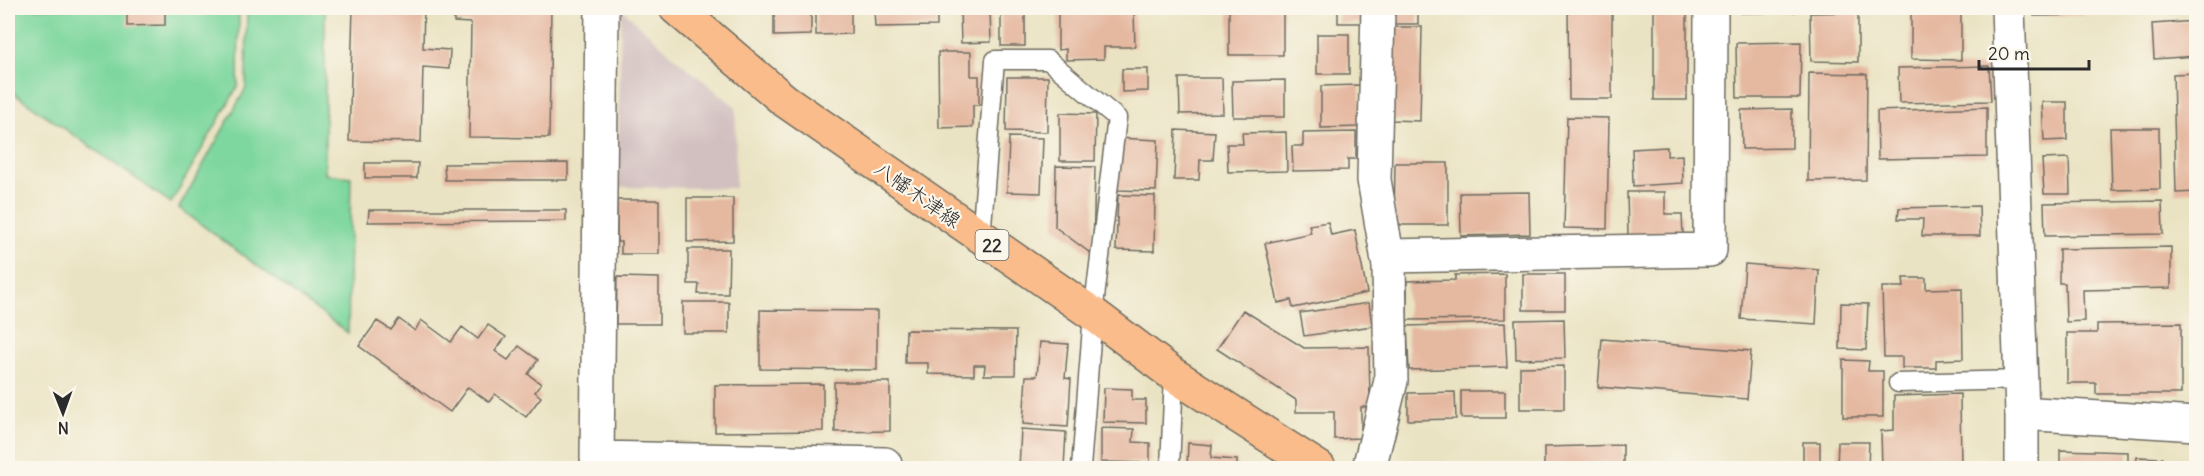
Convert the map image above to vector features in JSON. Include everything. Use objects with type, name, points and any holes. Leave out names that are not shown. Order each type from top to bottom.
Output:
[{"type":"main road","name":"八幡木津線","points":[[676,8],[784,100],[1094,314],[1174,375],[1319,468]]},
{"type":"street","points":[[602,8],[597,458],[885,464],[885,468]]},
{"type":"street","points":[[1369,468],[1391,381],[1387,256],[1374,180],[1378,8]]},
{"type":"street","points":[[1387,256],[1710,250],[1711,8]]},
{"type":"street","points":[[2008,8],[2022,468]]},
{"type":"street","points":[[2022,413],[2196,424]]},
{"type":"lane","points":[[981,238],[995,60],[1048,60],[1117,118],[1094,314],[1081,468]]},
{"type":"lane","points":[[1170,468],[1174,375]]},
{"type":"lane","points":[[1898,383],[2020,380]]},
{"type":"shaded area","points":[[621,8],[675,58],[736,107],[735,188],[618,187]]},
{"type":"green space","points":[[9,8],[239,8],[238,86],[171,203],[8,89]]},
{"type":"green space","points":[[247,8],[325,8],[325,174],[351,177],[348,333],[179,208],[246,88]]},
{"type":"building","points":[[119,8],[183,8],[183,12],[165,11],[165,25],[127,26],[127,10],[119,10]]},
{"type":"building","points":[[353,8],[424,8],[423,48],[450,50],[449,69],[423,67],[421,142],[349,141]]},
{"type":"building","points":[[454,8],[551,8],[549,138],[469,137],[471,23],[454,22]]},
{"type":"building","points":[[774,8],[790,8],[790,12],[811,12],[811,35],[774,36]]},
{"type":"building","points":[[874,8],[937,8],[937,26],[875,27]]},
{"type":"building","points":[[1229,8],[1283,8],[1283,55],[1229,55]]},
{"type":"building","points":[[1338,8],[1367,8],[1367,23],[1338,23]]},
{"type":"building","points":[[1394,8],[1418,8],[1418,24],[1394,24]]},
{"type":"building","points":[[1568,8],[1612,8],[1612,99],[1569,99]]},
{"type":"building","points":[[1654,8],[1687,8],[1687,100],[1654,100]]},
{"type":"building","points":[[1742,8],[1794,8],[1794,12],[1742,13]]},
{"type":"building","points":[[1911,8],[1961,8],[1961,60],[1911,59]]},
{"type":"building","points":[[2034,8],[2084,8],[2084,15],[2034,16]]},
{"type":"building","points":[[960,9],[990,9],[991,42],[961,43]]},
{"type":"building","points":[[1134,10],[1135,47],[1104,47],[1104,59],[1066,60],[1066,49],[1058,50],[1058,12]]},
{"type":"building","points":[[851,11],[851,34],[816,35],[816,12]]},
{"type":"building","points":[[1858,12],[1858,62],[1811,61],[1810,13]]},
{"type":"building","points":[[1001,13],[1025,14],[1025,46],[1001,46]]},
{"type":"building","points":[[2196,21],[2196,56],[2154,59],[2152,24]]},
{"type":"building","points":[[1394,27],[1422,27],[1420,121],[1392,120]]},
{"type":"building","points":[[1317,34],[1349,34],[1349,74],[1317,74]]},
{"type":"building","points":[[1801,42],[1800,98],[1737,98],[1736,43]]},
{"type":"building","points":[[938,52],[971,52],[971,76],[979,76],[979,105],[973,105],[973,127],[939,128]]},
{"type":"building","points":[[1989,66],[1991,101],[1899,103],[1898,68]]},
{"type":"building","points":[[1122,69],[1148,69],[1148,91],[1122,92]]},
{"type":"building","points":[[1809,73],[1867,74],[1866,180],[1808,181]]},
{"type":"building","points":[[2196,73],[2196,192],[2176,193],[2173,74]]},
{"type":"building","points":[[1007,77],[1048,77],[1047,132],[1006,131]]},
{"type":"building","points":[[1179,78],[1222,78],[1223,113],[1180,114]]},
{"type":"building","points":[[1285,80],[1285,117],[1233,117],[1232,81]]},
{"type":"building","points":[[1360,85],[1361,127],[1321,128],[1321,86]]},
{"type":"building","points":[[2042,102],[2067,102],[2067,140],[2044,141]]},
{"type":"building","points":[[1987,107],[1987,157],[1878,159],[1877,111]]},
{"type":"building","points":[[1792,109],[1792,148],[1742,149],[1741,110]]},
{"type":"building","points":[[1060,113],[1096,114],[1095,161],[1060,161]]},
{"type":"building","points":[[1567,117],[1609,118],[1607,229],[1564,228]]},
{"type":"building","points":[[2110,128],[2159,128],[2160,189],[2112,190]]},
{"type":"building","points":[[1176,130],[1215,132],[1213,160],[1200,160],[1199,180],[1174,180]]},
{"type":"building","points":[[1286,132],[1287,171],[1228,172],[1227,144],[1243,144],[1242,133]]},
{"type":"building","points":[[1356,132],[1356,159],[1348,159],[1348,170],[1293,171],[1292,146],[1303,146],[1303,133]]},
{"type":"building","points":[[1009,137],[1043,138],[1041,193],[1007,192]]},
{"type":"building","points":[[1117,138],[1158,140],[1156,191],[1116,190]]},
{"type":"building","points":[[1667,147],[1667,156],[1682,155],[1683,183],[1633,186],[1632,149]]},
{"type":"building","points":[[2069,158],[2070,194],[2044,194],[2042,159]]},
{"type":"building","points":[[365,163],[418,163],[417,178],[365,178]]},
{"type":"building","points":[[568,163],[568,180],[445,180],[444,164]]},
{"type":"building","points":[[1395,163],[1448,163],[1448,225],[1394,225]]},
{"type":"building","points":[[1056,166],[1095,167],[1093,255],[1055,227]]},
{"type":"building","points":[[1529,192],[1530,234],[1461,236],[1460,193]]},
{"type":"building","points":[[1627,192],[1665,192],[1665,214],[1682,214],[1683,235],[1628,235]]},
{"type":"building","points":[[1118,195],[1155,196],[1154,251],[1116,250]]},
{"type":"building","points":[[687,198],[733,198],[733,241],[687,242]]},
{"type":"building","points":[[617,200],[659,200],[659,254],[621,254],[621,242],[617,242]]},
{"type":"building","points":[[2162,201],[2163,234],[2045,236],[2044,203]]},
{"type":"building","points":[[1979,206],[1980,236],[1922,236],[1923,219],[1898,219],[1899,208]]},
{"type":"building","points":[[369,210],[566,210],[566,221],[368,222]]},
{"type":"building","points":[[1328,222],[1331,235],[1355,230],[1367,293],[1293,308],[1291,300],[1278,303],[1265,243],[1311,233],[1309,225]]},
{"type":"building","points":[[2171,247],[2171,288],[2083,290],[2084,321],[2066,322],[2065,283],[2059,283],[2059,249]]},
{"type":"building","points":[[688,249],[729,249],[728,294],[698,294],[699,284],[688,284]]},
{"type":"building","points":[[1745,264],[1819,270],[1816,324],[1741,319]]},
{"type":"building","points":[[1505,274],[1505,319],[1407,320],[1407,281],[1455,280],[1455,275]]},
{"type":"building","points":[[1523,274],[1565,274],[1565,310],[1523,310]]},
{"type":"building","points":[[617,277],[659,278],[659,324],[616,324]]},
{"type":"building","points":[[1903,278],[1926,278],[1926,289],[1962,288],[1963,359],[1936,360],[1936,368],[1902,368],[1902,357],[1884,357],[1882,287],[1904,287]]},
{"type":"building","points":[[683,302],[729,302],[729,333],[683,333]]},
{"type":"building","points":[[1369,303],[1372,326],[1304,336],[1300,313]]},
{"type":"building","points":[[1841,303],[1868,304],[1866,350],[1840,349]]},
{"type":"building","points":[[760,310],[877,311],[877,370],[760,369]]},
{"type":"building","points":[[1243,310],[1304,348],[1369,347],[1370,407],[1361,407],[1361,438],[1334,439],[1334,412],[1296,412],[1296,400],[1217,349]]},
{"type":"building","points":[[399,319],[415,331],[421,320],[451,342],[462,327],[478,339],[488,325],[506,337],[495,351],[508,360],[519,346],[538,360],[528,374],[541,384],[535,392],[541,397],[526,417],[495,394],[489,402],[468,387],[450,412],[359,346],[377,321],[391,330]]},
{"type":"building","points":[[1564,319],[1565,358],[1516,359],[1515,320]]},
{"type":"building","points":[[1505,323],[1507,367],[1409,370],[1407,326]]},
{"type":"building","points":[[2181,323],[2181,394],[2096,394],[2096,383],[2067,383],[2067,333],[2097,333],[2097,324]]},
{"type":"building","points":[[906,330],[1016,331],[1015,375],[984,375],[985,365],[974,365],[974,375],[928,374],[928,363],[905,363]]},
{"type":"building","points":[[1602,339],[1751,351],[1747,399],[1598,387]]},
{"type":"building","points":[[1040,342],[1068,344],[1065,378],[1071,379],[1068,427],[1023,424],[1026,376],[1037,376]]},
{"type":"building","points":[[1843,360],[1869,361],[1868,371],[1883,371],[1883,417],[1843,417]]},
{"type":"building","points":[[1564,366],[1564,409],[1520,409],[1520,367]]},
{"type":"building","points":[[834,382],[890,382],[890,431],[835,432]]},
{"type":"building","points":[[823,384],[823,431],[715,432],[715,385]]},
{"type":"building","points":[[1104,388],[1132,389],[1132,400],[1146,400],[1146,423],[1103,422]]},
{"type":"building","points":[[1461,391],[1505,391],[1505,418],[1461,418]]},
{"type":"building","points":[[1455,392],[1456,419],[1408,420],[1408,393]]},
{"type":"building","points":[[1960,394],[1961,468],[1882,468],[1881,431],[1894,430],[1894,396]]},
{"type":"building","points":[[1101,428],[1134,429],[1133,442],[1150,443],[1150,463],[1101,462]]},
{"type":"building","points":[[1021,429],[1066,432],[1064,468],[1019,468]]},
{"type":"building","points":[[1803,442],[1820,442],[1820,467],[1803,467]]},
{"type":"building","points":[[1838,442],[1869,442],[1868,468],[1837,468]]},
{"type":"building","points":[[1188,443],[1212,445],[1211,458],[1237,460],[1237,468],[1187,468]]},
{"type":"building","points":[[1623,445],[1623,468],[1544,468],[1544,447]]},
{"type":"building","points":[[2060,450],[2128,452],[2128,468],[2060,468]]},
{"type":"building","points":[[2137,457],[2162,458],[2162,468],[2136,468]]}]
